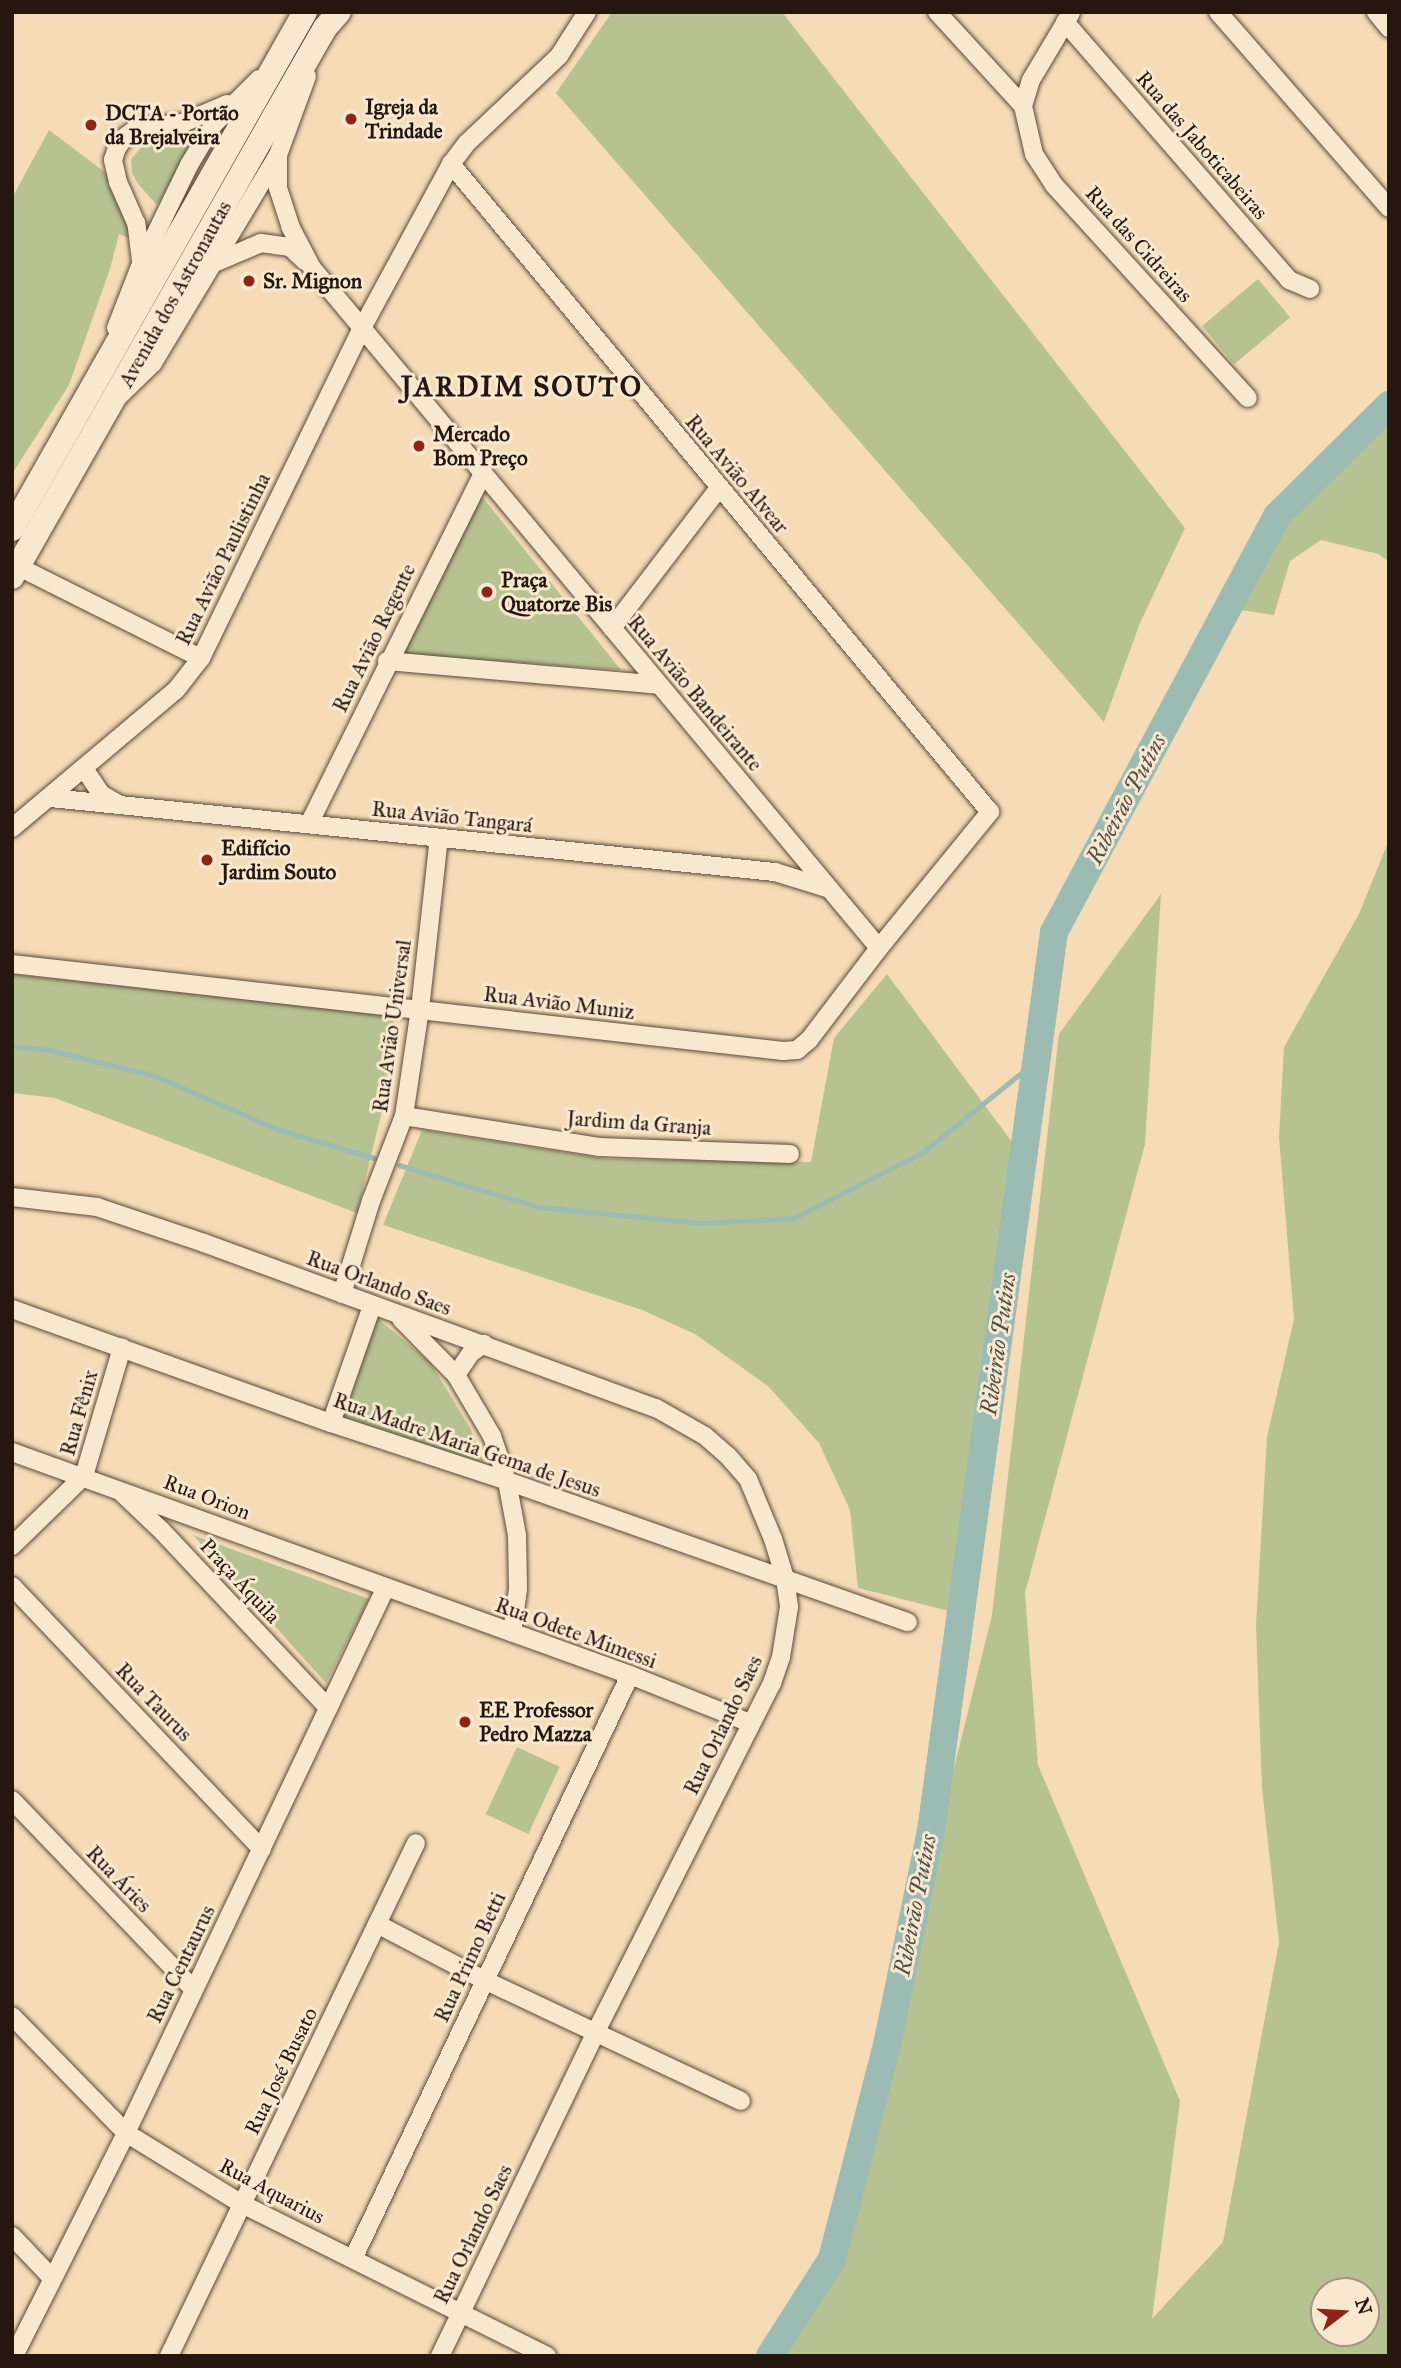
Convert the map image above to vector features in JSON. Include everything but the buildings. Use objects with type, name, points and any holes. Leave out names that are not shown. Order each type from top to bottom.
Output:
[{"type":"main road","name":"Avenida dos Astronautas","points":[[12,529],[90,393],[148,272],[251,95],[306,12]]},
{"type":"main road","name":"Avenida dos Astronautas","points":[[15,572],[116,398],[184,296],[282,120],[332,20]]},
{"type":"street","name":"Rua Avião Paulistinha","points":[[12,828],[85,770],[176,690],[201,657],[362,328],[451,164],[467,143],[559,56],[587,12]]},
{"type":"street","points":[[937,12],[1023,106]]},
{"type":"street","points":[[1218,12],[1389,208]]},
{"type":"street","points":[[1376,12],[1389,28]]},
{"type":"street","points":[[1023,106],[1031,80],[1068,17]]},
{"type":"street","name":"Rua das Jaboticabeiras","points":[[1068,17],[1289,280],[1310,289]]},
{"type":"street","points":[[251,95],[282,120],[278,155],[212,264],[184,296],[148,272],[136,223],[118,182],[113,160],[125,137],[137,128],[183,123],[251,95]]},
{"type":"street","name":"Rua das Cidreiras","points":[[1023,106],[1034,154],[1054,185],[1248,398]]},
{"type":"street","name":"Rua Avião Bandeirante","points":[[278,155],[278,188],[290,226],[312,268],[879,948]]},
{"type":"street","name":"Rua Avião Alvear","points":[[451,164],[990,813]]},
{"type":"street","points":[[212,264],[249,247],[277,243],[290,247],[312,268]]},
{"type":"street","name":"Rua Avião Regente","points":[[309,824],[387,661],[483,473]]},
{"type":"street","points":[[612,628],[719,488]]},
{"type":"street","points":[[15,572],[201,657]]},
{"type":"street","points":[[387,661],[659,685]]},
{"type":"street","points":[[85,770],[101,794],[124,807]]},
{"type":"street","name":"Rua Avião Tangará","points":[[51,797],[124,807],[775,872],[827,888]]},
{"type":"street","name":"Rua Avião Muniz","points":[[12,964],[797,1050],[809,1040],[879,948],[990,813]]},
{"type":"street","name":"Rua Avião Universal","points":[[342,1294],[371,1201],[404,1116],[420,1010],[439,838]]},
{"type":"street","points":[[775,872],[791,844]]},
{"type":"street","name":"Jardim da Granja","points":[[404,1116],[599,1147],[790,1154]]},
{"type":"street","name":"Rua Orlando Saes","points":[[12,1197],[97,1208],[484,1344],[656,1408],[705,1436],[728,1456],[748,1479],[773,1539],[785,1578],[789,1607],[781,1657],[440,2356]]},
{"type":"street","points":[[331,1423],[372,1306]]},
{"type":"street","name":"Rua Madre Maria Gema de Jesus","points":[[12,1309],[331,1423],[507,1481],[908,1622]]},
{"type":"street","points":[[396,1315],[436,1352],[456,1376],[492,1436],[507,1481],[517,1535],[518,1589],[512,1633]]},
{"type":"street","points":[[456,1376],[471,1353],[484,1344]]},
{"type":"street","name":"Rua Fênix","points":[[12,1546],[84,1476],[122,1348]]},
{"type":"street","name":"Rua Orion","points":[[12,1452],[182,1511],[385,1589]]},
{"type":"street","name":"Praça Áquila","points":[[116,1488],[162,1531],[327,1708]]},
{"type":"street","points":[[162,1531],[172,1517],[182,1511]]},
{"type":"street","name":"Rua Taurus","points":[[12,1586],[262,1849]]},
{"type":"street","name":"Rua Odete Mimessi","points":[[385,1589],[630,1675],[750,1723]]},
{"type":"street","name":"Rua Centaurus","points":[[14,2356],[126,2133],[385,1589]]},
{"type":"street","name":"Rua Primo Betti","points":[[353,2259],[630,1675]]},
{"type":"street","name":"Rua Áries","points":[[12,1800],[193,1989]]},
{"type":"street","name":"Rua José Busato","points":[[169,2356],[416,1843]]},
{"type":"street","points":[[377,1924],[484,1980],[741,2101]]},
{"type":"street","name":"Rua Aquarius","points":[[12,2016],[126,2133],[242,2204],[547,2356]]},
{"type":"street","points":[[12,2236],[52,2278]]},
{"type":"green space","points":[[612,12],[782,12],[1185,528],[1140,623],[1104,722],[556,93]]},
{"type":"green space","points":[[207,121],[157,205],[138,184],[132,173],[131,159],[151,137]]},
{"type":"green space","points":[[49,130],[118,182],[138,242],[119,234],[110,269],[69,385],[12,474],[12,198]]},
{"type":"green space","points":[[1258,279],[1290,317],[1234,364],[1202,326]]},
{"type":"green space","points":[[1389,405],[1389,562],[1378,554],[1321,540],[1290,561],[1274,615],[1228,608],[1277,516]]},
{"type":"green space","points":[[480,494],[621,670],[399,654]]},
{"type":"green space","points":[[1389,840],[1389,2356],[771,2356],[832,2259],[992,1615],[1059,1034],[1161,894],[1145,1144],[1025,1593],[1038,1765],[1180,2101],[1152,2319],[1223,2242],[1279,1942],[1262,1788],[1256,1625],[1267,1437],[1294,1319],[1279,1137],[1284,1047],[1359,914]]},
{"type":"green space","points":[[12,974],[395,1016],[381,1115],[357,1213],[55,1098],[12,1093]]},
{"type":"green space","points":[[887,974],[1012,1142],[949,1611],[858,1588],[850,1510],[819,1443],[768,1386],[695,1334],[642,1310],[383,1225],[422,1130],[608,1159],[811,1162],[834,1038]]},
{"type":"green space","points":[[377,1318],[430,1362],[470,1428],[487,1470],[344,1418]]},
{"type":"green space","points":[[193,1535],[369,1599],[326,1683]]},
{"type":"green space","points":[[517,1747],[560,1767],[528,1834],[486,1814]]},
{"type":"waterway","name":"Ribeirão Putins","points":[[770,2356],[832,2259],[887,2045],[931,1831],[1054,932],[1277,516],[1389,405]]},
{"type":"waterway","points":[[12,1046],[50,1050],[156,1076],[277,1129],[374,1158]]},
{"type":"waterway","points":[[399,1165],[539,1207],[701,1223],[794,1218],[922,1153],[1036,1061]]},
{"type":"place","name":"Igreja da Trindade","points":[[351,119]]},
{"type":"place","name":"DCTA - Portão da Brejalveira","points":[[91,125]]},
{"type":"place","name":"Sr. Mignon","points":[[249,281]]},
{"type":"place","name":"Mercado Bom Preço","points":[[419,446]]},
{"type":"place","name":"Praça Quatorze Bis","points":[[487,592]]},
{"type":"place","name":"Edifício Jardim Souto","points":[[207,860]]},
{"type":"place","name":"EE Professor Pedro Mazza","points":[[465,1722]]},
{"type":"district","name":"JARDIM SOUTO","points":[[522,387]]}]
